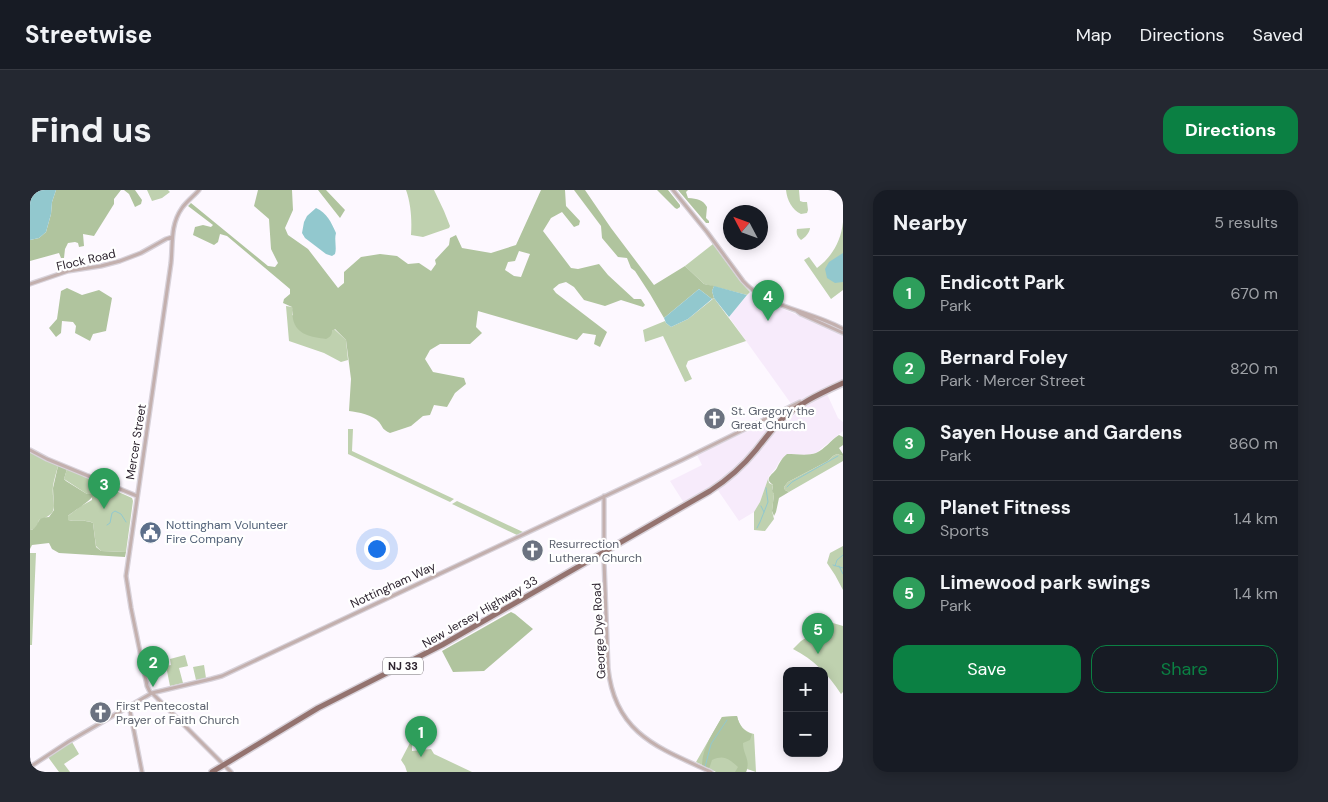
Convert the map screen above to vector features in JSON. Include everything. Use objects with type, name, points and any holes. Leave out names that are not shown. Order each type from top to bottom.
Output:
[{"type":"main road","name":"New Jersey Highway 33","points":[[212,772],[318,708],[431,651],[721,484],[748,458],[776,425],[791,412],[812,397],[843,383]]},
{"type":"street","name":"Mercer Street","points":[[152,693],[146,684],[126,576],[170,270],[175,221],[182,208],[199,190]]},
{"type":"street","points":[[673,190],[695,216],[747,286],[764,298],[826,320],[843,329]]},
{"type":"street","name":"Flock Road","points":[[30,284],[68,271],[102,266],[120,261],[141,253],[172,237]]},
{"type":"street","points":[[797,310],[801,314],[843,332]]},
{"type":"street","name":"Nottingham Way","points":[[30,767],[152,693],[217,678],[812,397]]},
{"type":"street","points":[[765,420],[770,420],[776,425]]},
{"type":"street","points":[[30,450],[137,496]]},
{"type":"street","name":"George Dye Road","points":[[604,496],[608,668],[618,706],[625,718],[649,742],[711,772]]},
{"type":"street","points":[[152,693],[231,772]]},
{"type":"street","points":[[130,706],[142,772]]},
{"type":"shaded area","points":[[750,292],[767,302],[843,336],[843,380],[792,405],[729,317]]},
{"type":"shaded area","points":[[827,394],[838,418],[843,422],[843,431],[816,453],[806,455],[787,454],[769,476],[760,502],[754,512],[739,521],[717,489],[751,461],[774,433],[794,415]]},
{"type":"shaded area","points":[[766,422],[770,423],[770,428],[737,467],[715,485],[684,503],[670,481],[702,465],[697,455]]},
{"type":"green space","points":[[56,190],[121,190],[94,236],[83,234],[84,246],[79,247],[78,243],[75,242],[68,243],[64,258],[61,258],[59,253],[30,261],[30,240],[39,238],[46,232]]},
{"type":"green space","points":[[124,190],[135,190],[142,200],[141,204],[135,207],[129,194]]},
{"type":"green space","points":[[147,190],[168,190],[170,192],[162,198],[152,201]]},
{"type":"green space","points":[[258,190],[292,190],[293,210],[285,228],[288,235],[308,249],[338,288],[344,283],[344,272],[361,257],[380,254],[397,256],[408,264],[419,263],[431,271],[436,264],[435,260],[449,245],[450,238],[456,235],[462,248],[491,253],[516,245],[541,190],[565,190],[566,206],[580,221],[579,225],[574,227],[562,212],[551,218],[543,231],[571,268],[578,269],[599,264],[634,299],[641,299],[645,305],[643,307],[621,300],[605,306],[584,300],[574,287],[566,282],[559,284],[553,289],[607,332],[600,347],[594,344],[596,335],[583,333],[577,340],[478,311],[476,327],[482,333],[470,344],[440,344],[430,350],[425,359],[433,372],[464,378],[466,384],[455,393],[447,407],[434,405],[430,415],[423,416],[411,426],[390,433],[384,430],[373,417],[349,411],[351,379],[346,340],[335,329],[326,339],[301,332],[295,324],[292,307],[283,303],[284,299],[290,294],[290,289],[227,236],[220,234],[218,242],[214,245],[193,235],[195,227],[203,225],[211,227],[213,225],[188,206],[191,203],[268,266],[275,267],[278,263],[271,249],[269,219],[254,206]],"holes":[[[519,251],[530,254],[521,277],[514,276],[505,270],[508,262],[515,261]]]},
{"type":"green space","points":[[318,190],[326,190],[345,210],[340,218]]},
{"type":"green space","points":[[406,190],[434,190],[450,226],[449,228],[423,237],[411,235],[411,212]]},
{"type":"green space","points":[[574,190],[585,190],[654,285],[685,266],[704,284],[714,286],[712,291],[714,298],[712,299],[699,289],[664,318],[635,271],[631,268],[627,258],[618,257],[602,238],[601,226]]},
{"type":"green space","points":[[657,190],[668,190],[680,207],[675,208]]},
{"type":"green space","points":[[678,190],[688,190],[686,192],[688,198],[703,202],[707,207],[706,218],[709,223],[706,223]]},
{"type":"green space","points":[[786,190],[799,190],[800,201],[807,202],[807,213],[801,214],[795,210],[789,201]]},
{"type":"green space","points":[[843,222],[843,290],[831,299],[804,260],[809,257],[817,268],[822,264],[838,242]]},
{"type":"green space","points":[[810,228],[807,235],[801,240],[797,235],[797,229]]},
{"type":"green space","points":[[713,244],[750,292],[747,295],[704,284],[685,266]]},
{"type":"green space","points":[[67,288],[82,295],[99,290],[112,298],[106,331],[93,334],[90,341],[75,333],[76,326],[73,322],[62,321],[61,333],[56,337],[49,328],[57,319],[61,291]]},
{"type":"green space","points":[[714,298],[746,341],[688,361],[686,366],[692,379],[685,382],[663,336],[645,342],[643,330],[665,321],[671,327],[688,319]]},
{"type":"green space","points":[[286,306],[292,307],[292,315],[332,331],[334,329],[346,340],[348,360],[341,362],[324,353],[289,341]]},
{"type":"green space","points":[[348,429],[353,429],[352,451],[454,499],[450,502],[348,454]]},
{"type":"green space","points":[[839,435],[843,437],[843,445],[839,448],[843,456],[837,454],[828,461],[788,482],[784,487],[789,492],[779,498],[774,516],[772,511],[773,485],[770,483],[769,478],[782,459],[787,454],[806,455],[816,453]]},
{"type":"green space","points":[[30,452],[58,466],[53,486],[53,511],[39,520],[37,527],[32,530],[30,529]]},
{"type":"green space","points":[[837,454],[843,456],[843,461],[789,492],[785,490],[784,487],[788,482],[828,461]]},
{"type":"green space","points":[[58,466],[67,469],[64,479],[66,481],[93,496],[68,516],[68,520],[93,523],[96,547],[101,551],[126,552],[125,557],[59,553],[52,549],[49,543],[32,545],[30,549],[30,529],[32,530],[35,527],[41,518],[49,517],[54,510],[53,488]]},
{"type":"green space","points":[[67,469],[132,498],[126,552],[101,551],[96,546],[93,523],[68,520],[68,516],[92,500],[92,494],[87,494],[64,479]]},
{"type":"green space","points":[[768,479],[769,483],[773,485],[772,511],[774,519],[765,531],[754,530],[754,512],[760,502]]},
{"type":"green space","points":[[457,501],[523,532],[517,535],[452,504]]},
{"type":"green space","points":[[843,546],[843,590],[827,563],[830,553]]},
{"type":"green space","points":[[30,553],[36,553],[32,645],[30,645]]},
{"type":"green space","points":[[511,612],[533,629],[484,671],[453,672],[442,651]]},
{"type":"green space","points":[[833,623],[843,626],[843,692],[841,694],[828,677],[828,667],[819,667],[793,649],[812,634],[817,639],[829,638]]},
{"type":"green space","points":[[185,655],[188,666],[179,668],[183,683],[170,686],[166,666],[171,665],[170,659]]},
{"type":"green space","points":[[204,665],[206,678],[196,680],[193,667]]},
{"type":"green space","points":[[737,716],[742,728],[754,734],[756,772],[747,769],[746,772],[716,772],[696,762],[722,717]]},
{"type":"green space","points":[[737,716],[742,727],[752,734],[750,740],[743,743],[748,764],[746,772],[735,772],[738,767],[723,758],[712,760],[709,769],[702,766],[706,747],[722,717]]},
{"type":"green space","points":[[412,739],[412,751],[431,749],[434,754],[472,772],[407,772],[401,760]]},
{"type":"green space","points":[[72,742],[79,754],[64,764],[70,772],[59,772],[48,757]]},
{"type":"water","points":[[30,190],[56,190],[46,232],[39,238],[30,240]]},
{"type":"water","points":[[316,208],[326,215],[336,233],[336,251],[332,256],[326,254],[305,238],[302,233],[307,216]]},
{"type":"water","points":[[843,253],[843,282],[835,283],[827,278],[825,269],[829,262]]},
{"type":"water","points":[[714,286],[747,295],[729,317],[714,298],[712,291]]},
{"type":"water","points":[[699,289],[712,299],[688,319],[671,327],[666,323],[664,318]]},
{"type":"waterway","points":[[787,487],[792,482],[838,456]]},
{"type":"waterway","points":[[757,528],[768,502],[766,488]]},
{"type":"waterway","points":[[761,506],[764,512]]},
{"type":"waterway","points":[[107,525],[110,523],[112,513],[115,511],[121,514],[126,522]]},
{"type":"waterway","points":[[835,566],[837,560],[843,555]]},
{"type":"waterway","points":[[833,565],[843,568]]},
{"type":"waterway","points":[[839,566],[843,574]]},
{"type":"waterway","points":[[705,767],[711,744],[727,720]]},
{"type":"place","name":"Planet Fitness","points":[[768,321]]},
{"type":"place","name":"St. Gregory the Great Church","points":[[715,418]]},
{"type":"place","name":"Sayen House and Gardens","points":[[104,509]]},
{"type":"place","name":"Nottingham Volunteer Fire Company","points":[[150,532]]},
{"type":"place","name":"Resurrection Lutheran Church","points":[[533,551]]},
{"type":"place","name":"Limewood park swings","points":[[818,654]]},
{"type":"place","name":"Bernard Foley","points":[[153,687]]},
{"type":"place","name":"First Pentecostal Prayer of Faith Church","points":[[100,713]]},
{"type":"place","name":"Endicott Park","points":[[421,757]]}]
